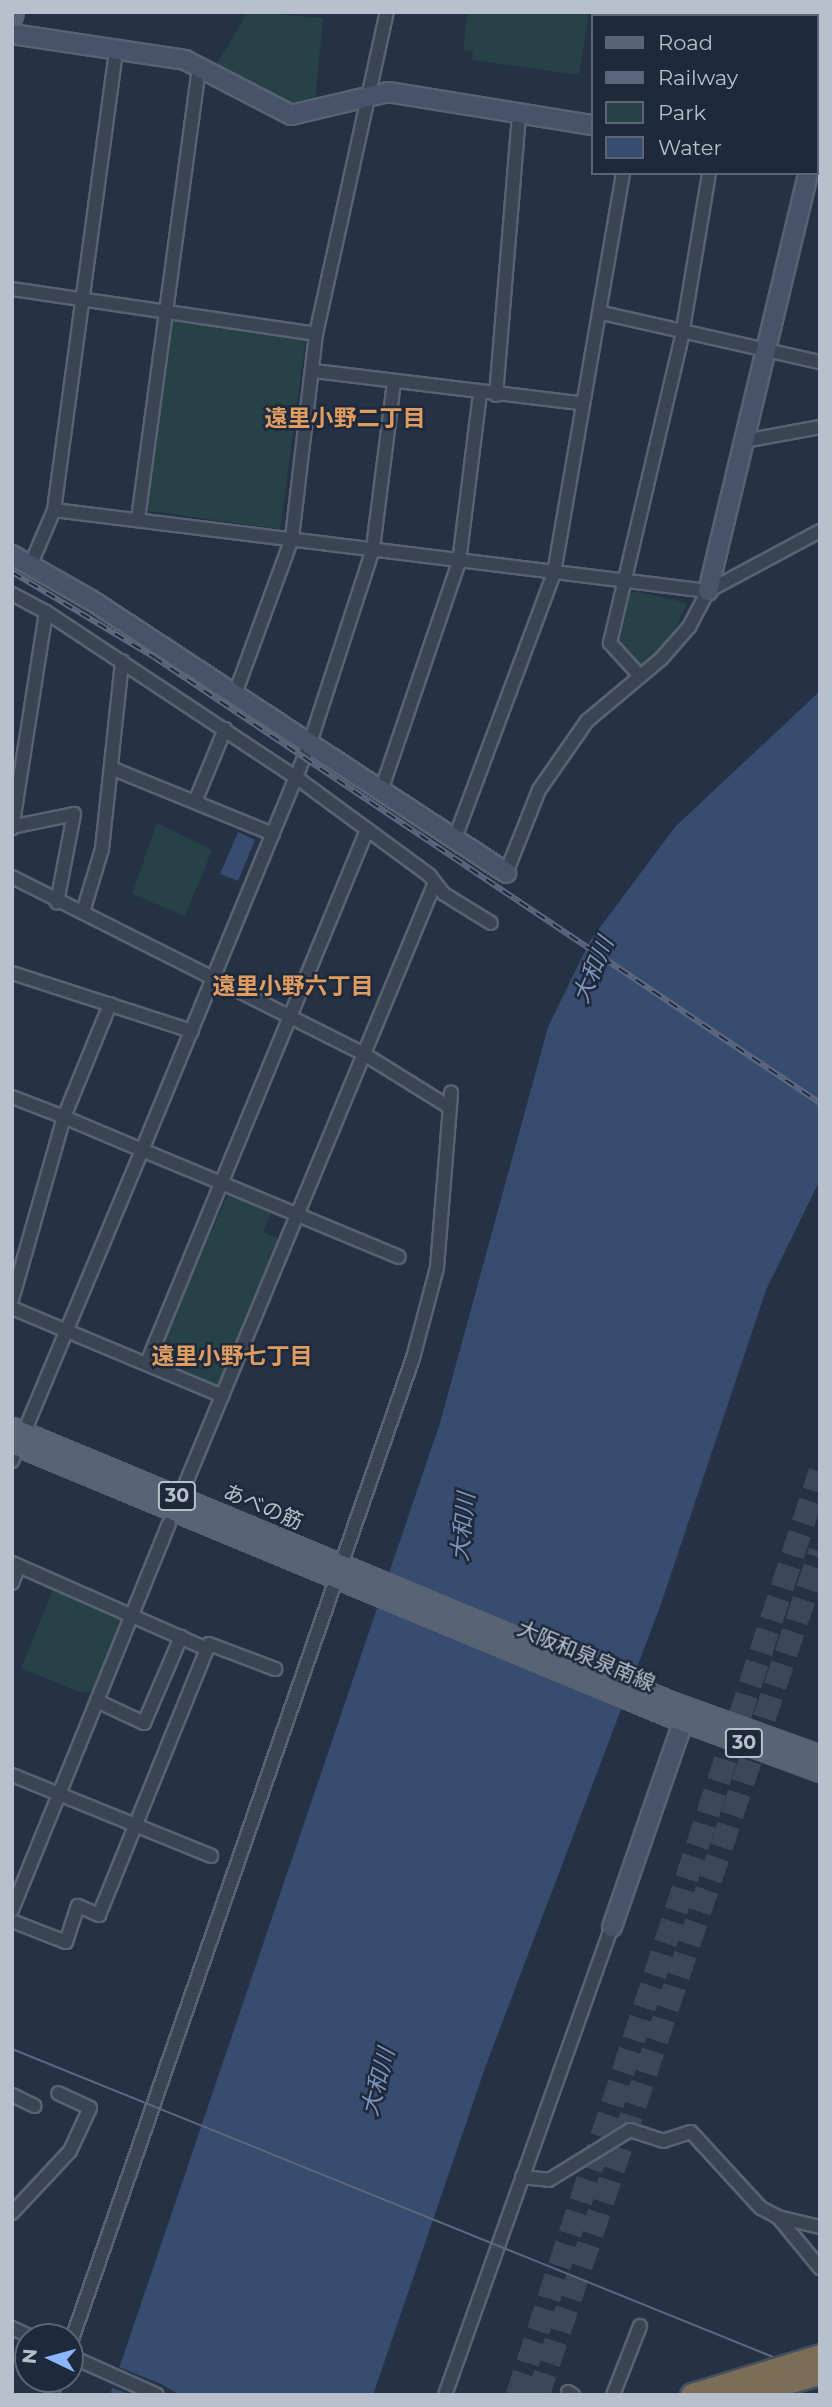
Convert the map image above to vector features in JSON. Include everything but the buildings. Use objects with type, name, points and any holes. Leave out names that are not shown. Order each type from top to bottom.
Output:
[{"type":"highway","points":[[692,2395],[820,2356]]},
{"type":"highway","points":[[739,2395],[820,2373]]},
{"type":"main road","name":"あべの筋","points":[[16,1442],[347,1574]]},
{"type":"main road","name":"大阪和泉泉南線","points":[[347,1574],[679,1716],[820,1771]]},
{"type":"main road","name":"大阪和泉泉南線","points":[[679,1716],[820,1756]]},
{"type":"street","points":[[235,694],[292,538],[314,371],[316,334],[374,93],[387,12]]},
{"type":"street","points":[[12,34],[117,49],[199,68],[291,115],[374,93],[590,125]]},
{"type":"street","points":[[31,564],[54,510],[117,49]]},
{"type":"street","points":[[138,520],[199,68]]},
{"type":"street","points":[[496,395],[519,113]]},
{"type":"street","points":[[455,838],[554,573],[580,403],[602,313],[623,175]]},
{"type":"street","points":[[640,676],[610,643],[682,335],[709,175]]},
{"type":"street","points":[[12,555],[31,564],[235,694],[307,750],[382,788],[506,873],[539,790],[587,721],[640,676],[689,627],[708,591],[808,175]]},
{"type":"street","points":[[12,289],[165,309],[316,334]]},
{"type":"street","points":[[602,313],[682,335],[820,362]]},
{"type":"street","points":[[314,371],[580,403]]},
{"type":"street","points":[[16,1442],[66,1332],[307,750],[373,549],[394,382]]},
{"type":"street","points":[[382,788],[459,562],[480,393]]},
{"type":"street","points":[[744,441],[820,427]]},
{"type":"street","points":[[54,510],[708,591],[820,531]]},
{"type":"street","points":[[12,594],[46,612],[122,661],[297,778],[367,830],[434,885],[491,923]]},
{"type":"street","points":[[46,612],[14,827],[74,814],[57,902]]},
{"type":"street","points":[[83,912],[102,849],[122,661]]},
{"type":"street","points":[[195,803],[225,729]]},
{"type":"street","points":[[111,768],[273,834]]},
{"type":"street","points":[[147,1363],[367,830]]},
{"type":"street","points":[[12,877],[57,902],[83,912],[365,1054],[449,1107]]},
{"type":"street","points":[[186,1485],[434,885]]},
{"type":"street","points":[[12,973],[192,1031]]},
{"type":"street","points":[[12,1299],[64,1117],[110,1004]]},
{"type":"street","points":[[82,2323],[347,1574],[437,1268],[451,1093]]},
{"type":"street","points":[[12,1097],[399,1257]]},
{"type":"street","points":[[12,1308],[222,1396]]},
{"type":"street","points":[[12,1910],[169,1524]]},
{"type":"street","points":[[12,1583],[16,1564],[207,1649]]},
{"type":"street","points":[[97,1701],[144,1723],[181,1637]]},
{"type":"street","points":[[12,1921],[66,1942],[78,1906],[99,1915],[209,1644],[275,1670]]},
{"type":"street","points":[[445,2395],[612,1927],[679,1716]]},
{"type":"street","points":[[12,1775],[211,1856]]},
{"type":"street","points":[[12,2213],[71,2151],[90,2108],[58,2093]]},
{"type":"street","points":[[12,2095],[35,2106]]},
{"type":"street","points":[[522,2177],[549,2180],[626,2129],[663,2141],[691,2132],[761,2208],[778,2217],[820,2227]]},
{"type":"street","points":[[778,2217],[820,2268]]},
{"type":"street","points":[[613,2395],[640,2326]]},
{"type":"street","points":[[84,2359],[157,2395]]},
{"type":"green space","points":[[248,12],[323,18],[315,99],[290,106],[215,67]]},
{"type":"green space","points":[[468,12],[589,12],[579,75],[472,60],[473,52],[463,50]]},
{"type":"green space","points":[[170,319],[306,338],[280,529],[144,510]]},
{"type":"green space","points":[[634,591],[687,603],[670,641],[638,667],[618,642],[625,598]]},
{"type":"green space","points":[[157,823],[212,850],[185,916],[132,894]]},
{"type":"green space","points":[[229,1192],[272,1212],[263,1232],[281,1240],[217,1385],[156,1357]]},
{"type":"green space","points":[[55,1585],[118,1611],[122,1621],[93,1691],[82,1693],[21,1668]]},
{"type":"water","name":"大和川","points":[[820,691],[820,1180],[766,1290],[661,1604],[485,2068],[373,2395],[110,2395],[440,1423],[548,1027],[590,941],[675,827]]},
{"type":"water","points":[[238,832],[255,840],[238,881],[220,874]]},
{"type":"pier","points":[[116,2366],[161,2384],[180,2395],[128,2394],[113,2388]]},
{"type":"tunnel","points":[[517,2395],[820,1471]]},
{"type":"tunnel","points":[[538,2395],[820,1551]]},
{"type":"tram line","points":[[12,2049],[820,2376]]},
{"type":"railway","points":[[12,572],[154,657],[820,1103]]},
{"type":"district","name":"遠里小野二丁目","points":[[345,418]]},
{"type":"district","name":"遠里小野六丁目","points":[[293,986]]},
{"type":"district","name":"遠里小野七丁目","points":[[232,1356]]}]
